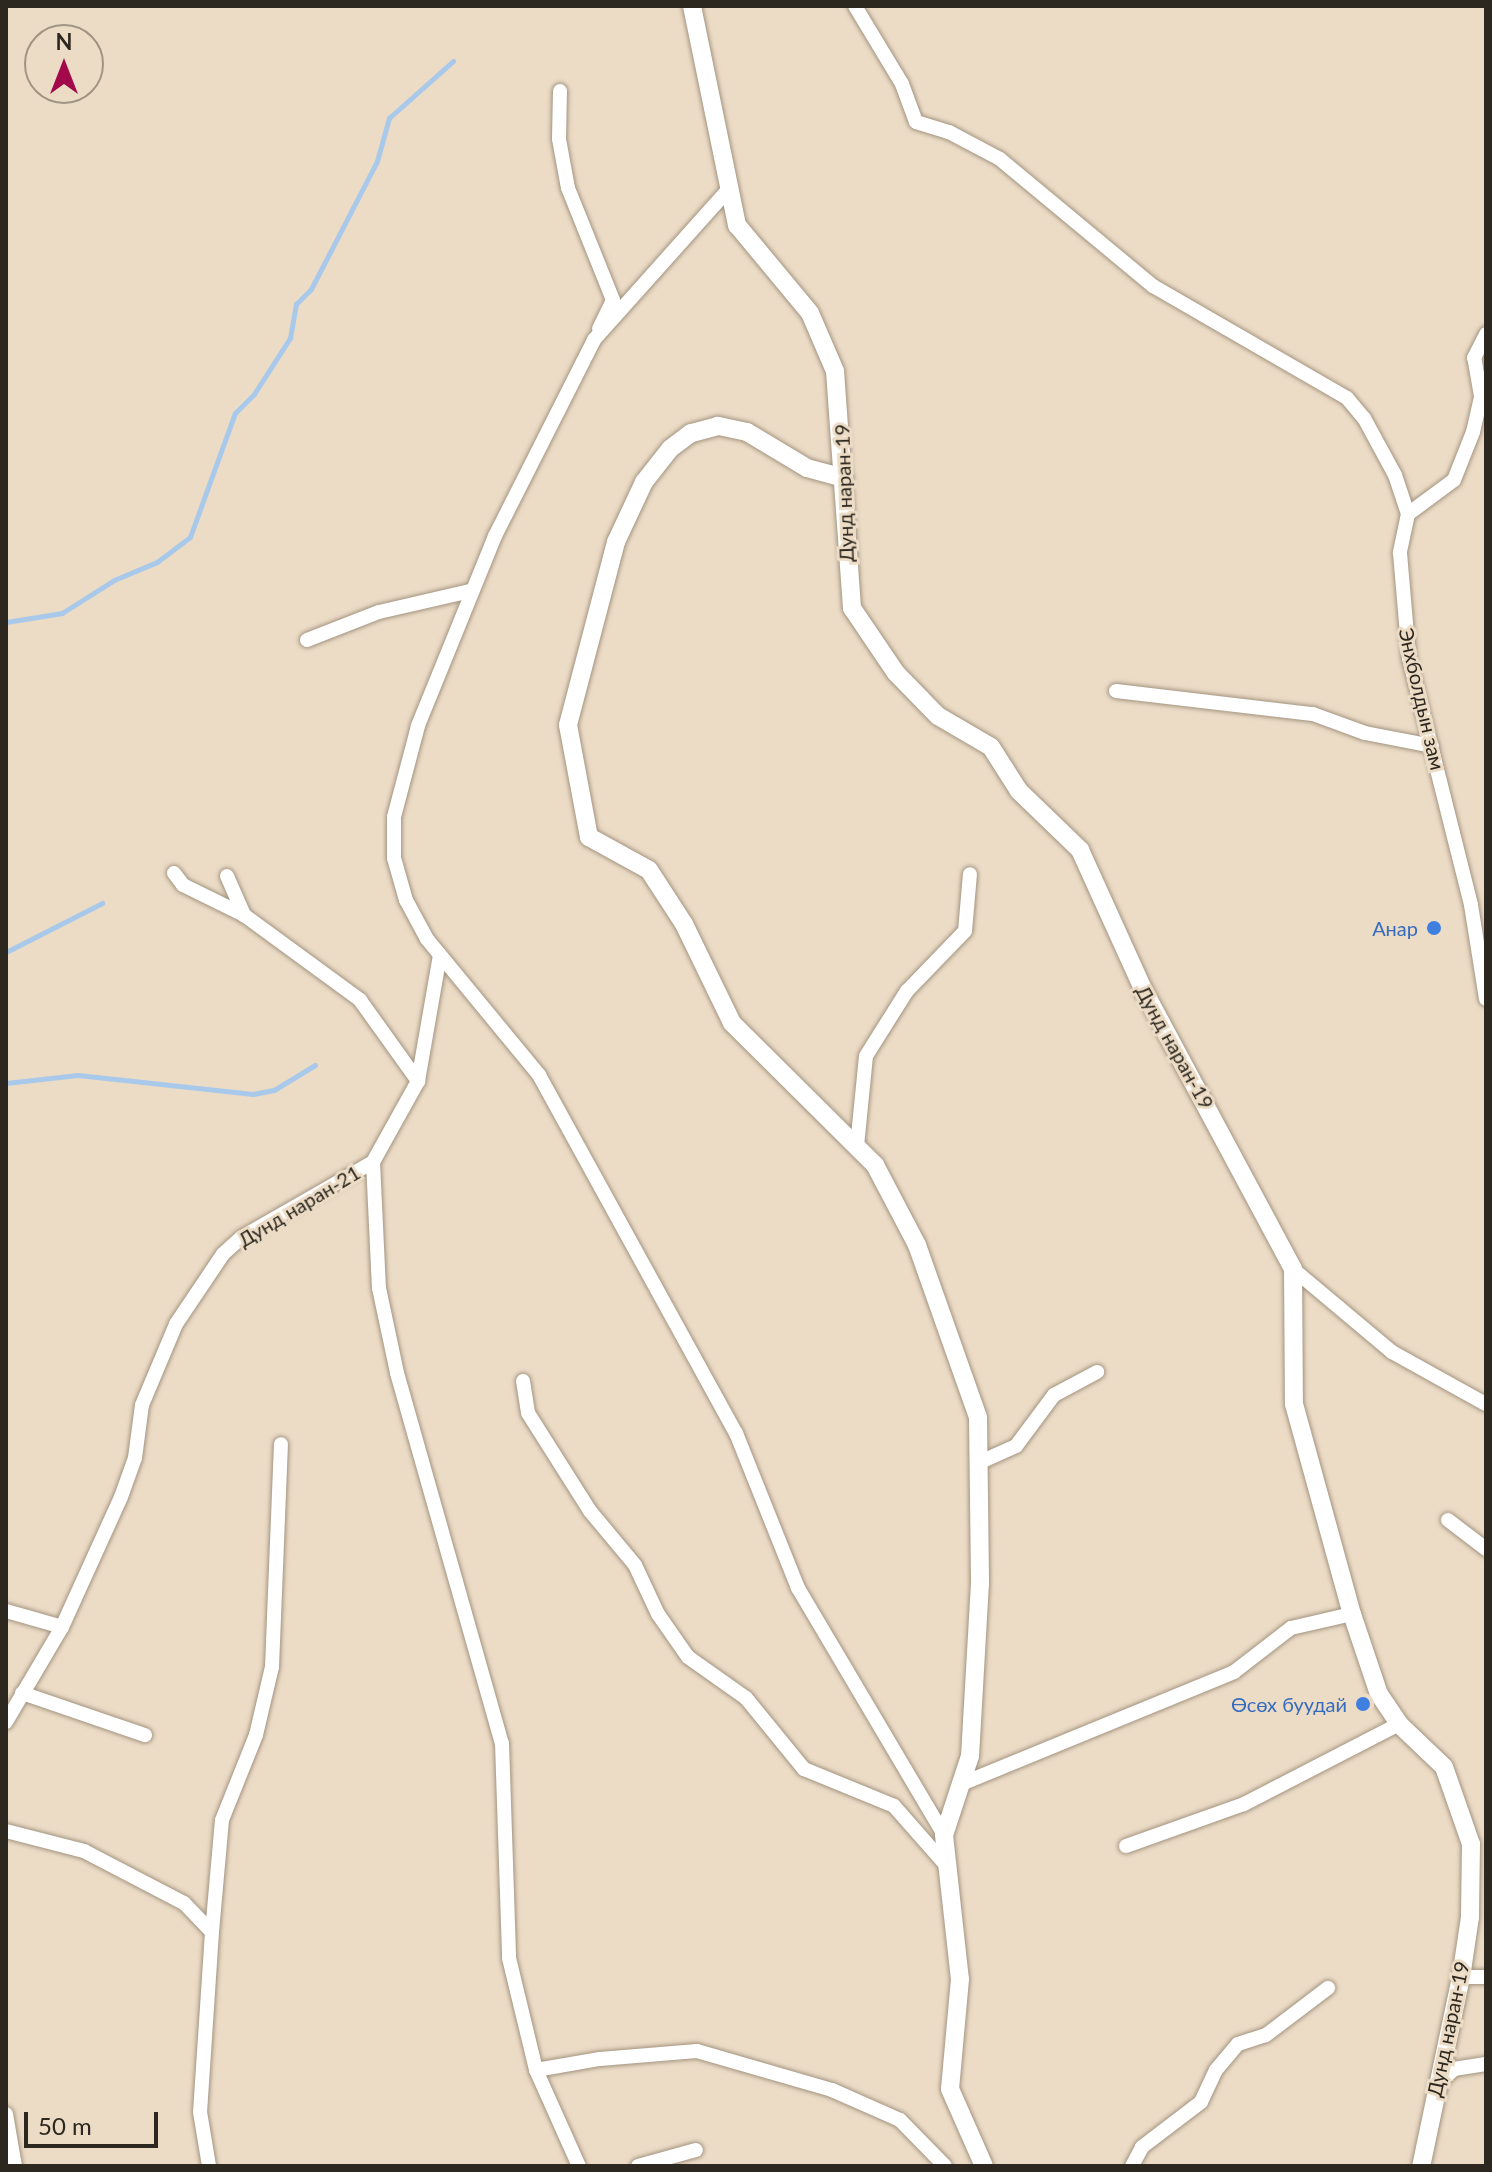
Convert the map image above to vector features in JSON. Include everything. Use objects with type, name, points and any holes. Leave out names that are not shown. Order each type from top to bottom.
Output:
[{"type":"street","name":"Дунд наран-19","points":[[692,6],[727,191],[737,225],[810,313],[835,371],[852,608],[896,673],[938,716],[991,747],[1019,791],[1080,850],[1157,1017],[1228,1140],[1293,1269],[1294,1404],[1352,1614],[1379,1694],[1399,1724],[1444,1767],[1471,1844],[1470,1917],[1461,1977],[1434,2088],[1421,2166]]},
{"type":"street","name":"Энхболдын зам","points":[[855,6],[902,84],[916,122],[949,132],[1000,159],[1153,286],[1275,360],[1347,398],[1355,408],[1395,475],[1408,514],[1400,553],[1401,606],[1471,905],[1486,999]]},
{"type":"street","points":[[560,91],[559,139],[568,188],[613,300],[470,591],[418,726],[394,817],[394,858],[406,900],[440,955],[539,1075],[736,1433],[798,1588],[944,1835]]},
{"type":"street","points":[[594,340],[727,191]]},
{"type":"street","points":[[1408,514],[1454,480],[1473,432],[1481,396],[1474,358],[1486,334]]},
{"type":"street","points":[[844,478],[807,468],[747,432],[718,426],[691,433],[670,449],[644,482],[616,542],[568,725],[589,837],[649,870],[684,924],[732,1023],[875,1165],[917,1245],[978,1417],[979,1599],[970,1756],[944,1835],[960,1979],[950,2089],[984,2166]]},
{"type":"street","points":[[307,640],[379,612],[470,591]]},
{"type":"street","points":[[1116,691],[1313,714],[1365,733],[1432,746]]},
{"type":"street","points":[[174,873],[183,885],[244,915],[360,1000],[418,1081]]},
{"type":"street","points":[[857,1146],[866,1056],[907,991],[965,931],[970,874]]},
{"type":"street","points":[[227,876],[244,915]]},
{"type":"street","name":"Дунд наран-21","points":[[6,1722],[62,1627],[121,1497],[135,1458],[142,1405],[176,1324],[223,1254],[242,1237],[373,1162],[418,1081],[440,955]]},
{"type":"street","points":[[373,1162],[379,1288],[394,1359],[502,1743],[509,1958],[536,2070],[579,2166]]},
{"type":"street","points":[[1293,1269],[1392,1352],[1486,1404]]},
{"type":"street","points":[[978,1463],[1016,1446],[1054,1395],[1097,1372]]},
{"type":"street","points":[[523,1381],[528,1413],[590,1511],[635,1565],[658,1614],[688,1657],[746,1698],[804,1769],[894,1806],[946,1865]]},
{"type":"street","points":[[209,2166],[200,2112],[222,1820],[256,1735],[272,1667],[281,1444]]},
{"type":"street","points":[[1448,1520],[1486,1549]]},
{"type":"street","points":[[6,1611],[62,1627]]},
{"type":"street","points":[[961,1784],[1234,1672],[1291,1628],[1352,1614]]},
{"type":"street","points":[[22,1693],[145,1735]]},
{"type":"street","points":[[1126,1846],[1244,1804],[1399,1724]]},
{"type":"street","points":[[6,1831],[84,1851],[184,1903],[212,1932]]},
{"type":"street","points":[[1461,1977],[1486,1977]]},
{"type":"street","points":[[1132,2166],[1142,2147],[1201,2102],[1216,2070],[1238,2044],[1266,2035],[1328,1988]]},
{"type":"street","points":[[536,2070],[600,2059],[697,2051],[832,2090],[900,2120],[945,2166]]},
{"type":"street","points":[[1434,2088],[1454,2069],[1486,2064]]},
{"type":"street","points":[[6,2114],[15,2166]]},
{"type":"street","points":[[638,2166],[696,2150]]},
{"type":"waterway","points":[[6,622],[62,613],[114,580],[157,562],[190,537],[235,413],[254,394],[290,338],[296,304],[311,289],[377,161],[389,118],[453,61]]},
{"type":"waterway","points":[[6,952],[102,903]]},
{"type":"waterway","points":[[6,1083],[78,1075],[253,1094],[274,1090],[315,1065]]},
{"type":"place","name":"Анар","points":[[1434,928]]},
{"type":"place","name":"Өсөх буудай","points":[[1363,1704]]}]
